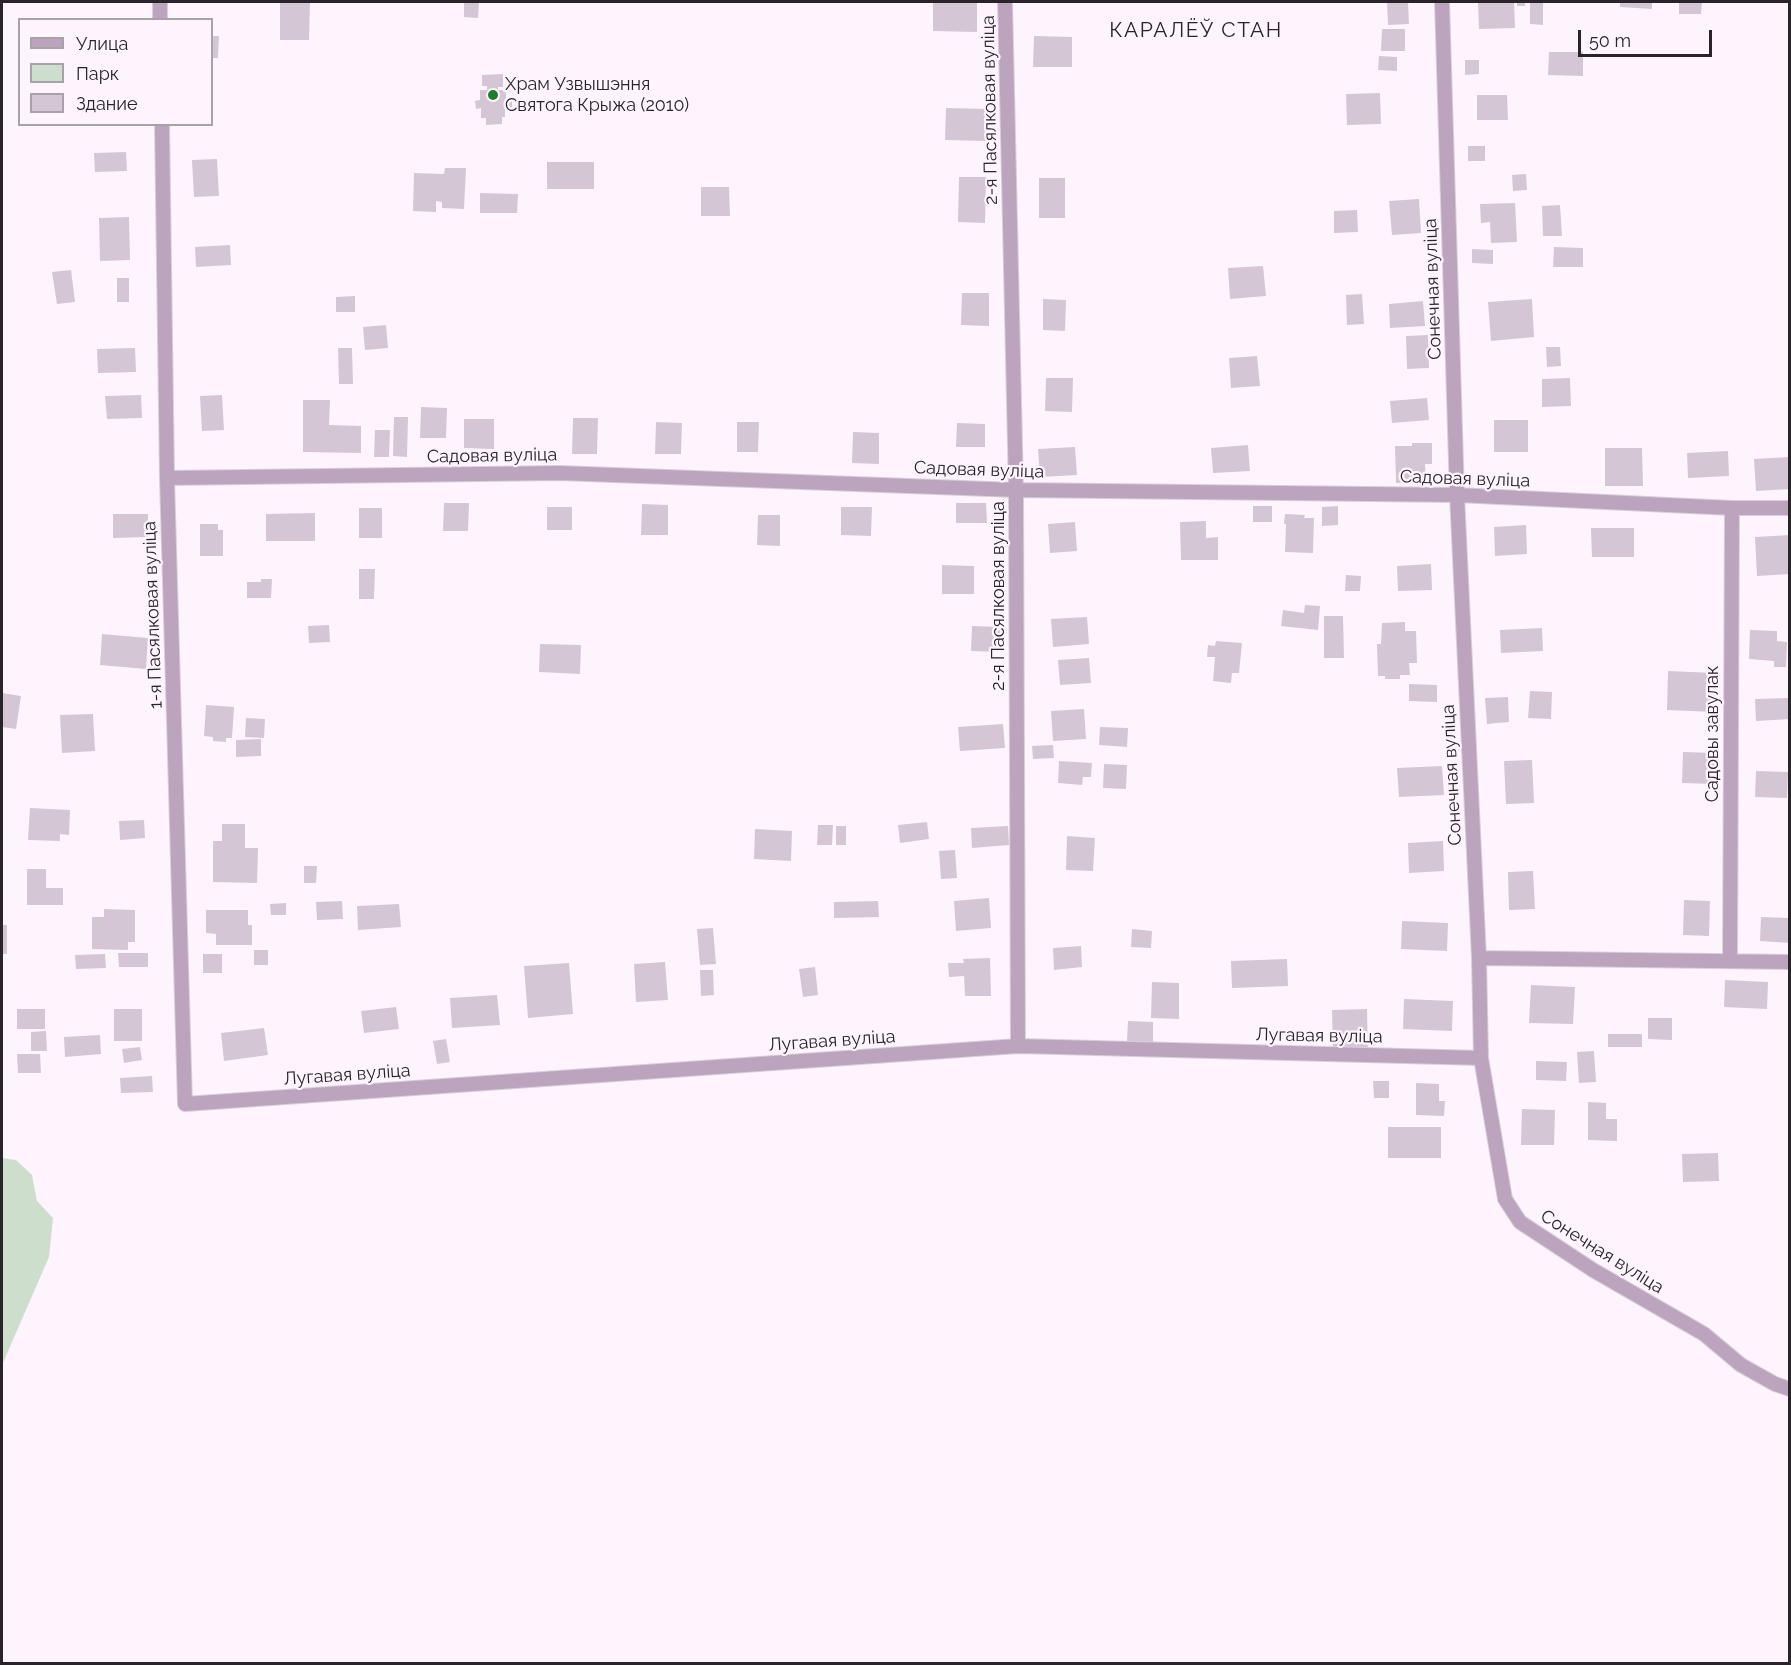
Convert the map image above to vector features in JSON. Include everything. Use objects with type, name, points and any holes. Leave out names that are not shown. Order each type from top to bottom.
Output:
[{"type":"street","points":[[160,2],[160,18]]},
{"type":"street","name":"2-я Пасялковая вуліца","points":[[1005,2],[1016,490],[1018,1046]]},
{"type":"street","name":"Сонечная вуліца","points":[[1442,2],[1457,495],[1479,958],[1481,1058],[1505,1199],[1520,1222],[1593,1270],[1704,1335],[1741,1365],[1775,1384],[1790,1389]]},
{"type":"street","name":"1-я Пасялковая вуліца","points":[[162,126],[167,478],[185,1104]]},
{"type":"street","name":"Садовая вуліца","points":[[167,478],[560,473],[1016,490],[1457,495],[1732,508],[1790,508]]},
{"type":"street","name":"Садовы завулак","points":[[1730,961],[1732,508]]},
{"type":"street","points":[[1479,958],[1790,962]]},
{"type":"street","name":"Лугавая вуліца","points":[[185,1104],[1018,1046],[1481,1058]]},
{"type":"green space","points":[[2,1158],[16,1160],[32,1175],[37,1201],[53,1218],[49,1257],[2,1365]]},
{"type":"building","points":[[280,2],[310,2],[309,40],[280,40]]},
{"type":"building","points":[[464,2],[479,2],[478,18],[464,17]]},
{"type":"building","points":[[933,2],[977,2],[977,32],[933,31]]},
{"type":"building","points":[[1387,2],[1408,2],[1409,24],[1388,25]]},
{"type":"building","points":[[1478,2],[1514,2],[1515,28],[1479,29]]},
{"type":"building","points":[[1517,2],[1525,2],[1525,6],[1517,6]]},
{"type":"building","points":[[1530,2],[1543,2],[1543,25],[1530,24]]},
{"type":"building","points":[[1620,2],[1652,2],[1652,9],[1620,7]]},
{"type":"building","points":[[1679,2],[1702,2],[1701,14],[1679,14]]},
{"type":"building","points":[[1382,29],[1405,29],[1405,51],[1381,51]]},
{"type":"building","points":[[213,36],[219,36],[218,58],[213,58]]},
{"type":"building","points":[[1034,36],[1072,37],[1072,67],[1033,67]]},
{"type":"building","points":[[1549,52],[1583,52],[1583,76],[1548,75]]},
{"type":"building","points":[[1379,56],[1397,57],[1397,71],[1378,70]]},
{"type":"building","points":[[1465,60],[1479,60],[1479,74],[1465,75]]},
{"type":"building","name":"Храм Узвышэння Святога Крыжа (2010)","points":[[503,74],[503,87],[498,87],[498,90],[506,90],[506,100],[512,100],[512,107],[505,108],[502,124],[486,125],[486,118],[481,118],[481,108],[476,109],[475,101],[480,100],[480,90],[487,90],[487,86],[482,86],[482,75]]},
{"type":"building","points":[[1380,93],[1381,124],[1347,125],[1346,94]]},
{"type":"building","points":[[1477,95],[1507,95],[1508,120],[1477,120]]},
{"type":"building","points":[[946,108],[988,109],[987,141],[945,140]]},
{"type":"building","points":[[1468,146],[1485,146],[1485,161],[1468,161]]},
{"type":"building","points":[[126,152],[127,171],[95,172],[94,153]]},
{"type":"building","points":[[217,159],[219,196],[194,197],[192,160]]},
{"type":"building","points":[[547,162],[594,162],[594,189],[547,189]]},
{"type":"building","points":[[445,168],[466,168],[464,209],[442,208],[442,202],[436,201],[436,212],[413,211],[414,173],[444,174]]},
{"type":"building","points":[[1526,174],[1527,190],[1513,191],[1512,175]]},
{"type":"building","points":[[959,177],[986,177],[985,223],[958,222]]},
{"type":"building","points":[[1039,178],[1065,178],[1065,218],[1039,218]]},
{"type":"building","points":[[701,187],[729,187],[730,216],[701,216]]},
{"type":"building","points":[[480,193],[518,194],[517,213],[480,213]]},
{"type":"building","points":[[1419,199],[1421,233],[1392,235],[1389,201]]},
{"type":"building","points":[[1515,203],[1517,242],[1491,243],[1490,222],[1481,223],[1480,204]]},
{"type":"building","points":[[1560,205],[1562,236],[1543,236],[1542,206]]},
{"type":"building","points":[[1357,210],[1358,232],[1334,233],[1334,211]]},
{"type":"building","points":[[129,217],[130,260],[100,261],[99,218]]},
{"type":"building","points":[[230,245],[231,265],[196,267],[195,247]]},
{"type":"building","points":[[1554,247],[1583,248],[1583,267],[1553,267]]},
{"type":"building","points":[[1472,249],[1493,250],[1493,264],[1472,263]]},
{"type":"building","points":[[1263,266],[1266,296],[1230,299],[1228,268]]},
{"type":"building","points":[[71,270],[75,302],[57,304],[52,272]]},
{"type":"building","points":[[117,278],[129,278],[129,302],[117,302]]},
{"type":"building","points":[[962,293],[989,293],[989,326],[961,325]]},
{"type":"building","points":[[1362,294],[1364,324],[1347,325],[1346,295]]},
{"type":"building","points":[[355,296],[355,312],[336,312],[336,297]]},
{"type":"building","points":[[1043,299],[1066,300],[1065,331],[1043,330]]},
{"type":"building","points":[[1532,299],[1534,337],[1491,341],[1488,302]]},
{"type":"building","points":[[1423,301],[1425,326],[1390,328],[1389,304]]},
{"type":"building","points":[[386,325],[388,348],[365,350],[363,327]]},
{"type":"building","points":[[1428,335],[1429,368],[1407,369],[1406,336]]},
{"type":"building","points":[[1546,347],[1560,347],[1561,366],[1547,367]]},
{"type":"building","points":[[135,348],[136,372],[98,373],[97,349]]},
{"type":"building","points":[[338,348],[352,348],[353,384],[339,384]]},
{"type":"building","points":[[1257,356],[1260,386],[1231,388],[1229,358]]},
{"type":"building","points":[[1046,378],[1073,378],[1072,412],[1045,411]]},
{"type":"building","points":[[1570,378],[1571,406],[1542,407],[1542,379]]},
{"type":"building","points":[[141,395],[142,418],[107,419],[105,396]]},
{"type":"building","points":[[222,395],[224,430],[202,431],[200,396]]},
{"type":"building","points":[[1427,398],[1429,420],[1392,423],[1390,401]]},
{"type":"building","points":[[303,400],[330,400],[329,425],[361,426],[361,453],[303,452]]},
{"type":"building","points":[[421,407],[447,408],[446,438],[420,438]]},
{"type":"building","points":[[394,417],[408,417],[407,457],[393,456]]},
{"type":"building","points":[[573,418],[598,418],[597,454],[572,454]]},
{"type":"building","points":[[464,419],[494,419],[494,449],[464,448]]},
{"type":"building","points":[[1494,420],[1528,420],[1528,452],[1494,452]]},
{"type":"building","points":[[656,422],[682,423],[681,454],[655,454]]},
{"type":"building","points":[[737,422],[759,422],[758,452],[737,452]]},
{"type":"building","points":[[957,423],[985,424],[985,447],[956,447]]},
{"type":"building","points":[[375,430],[390,430],[389,457],[374,457]]},
{"type":"building","points":[[853,432],[879,433],[879,464],[852,463]]},
{"type":"building","points":[[1412,443],[1432,443],[1432,464],[1425,464],[1426,482],[1396,483],[1395,446],[1412,446]]},
{"type":"building","points":[[1248,445],[1250,471],[1213,473],[1211,448]]},
{"type":"building","points":[[1075,447],[1077,475],[1040,477],[1038,449]]},
{"type":"building","points":[[1605,448],[1642,448],[1643,486],[1605,486]]},
{"type":"building","points":[[1728,451],[1729,476],[1688,478],[1687,453]]},
{"type":"building","points":[[1789,457],[1790,489],[1756,491],[1754,459]]},
{"type":"building","points":[[444,503],[469,503],[468,531],[443,531]]},
{"type":"building","points":[[956,503],[986,503],[987,523],[956,523]]},
{"type":"building","points":[[642,504],[668,505],[668,535],[641,535]]},
{"type":"building","points":[[1253,506],[1272,506],[1272,522],[1253,522]]},
{"type":"building","points":[[1338,506],[1338,525],[1322,526],[1322,507]]},
{"type":"building","points":[[547,507],[572,507],[572,530],[547,530]]},
{"type":"building","points":[[841,507],[872,507],[871,536],[841,535]]},
{"type":"building","points":[[359,508],[382,508],[382,538],[359,538]]},
{"type":"building","points":[[315,513],[315,541],[266,541],[266,514]]},
{"type":"building","points":[[113,514],[148,514],[148,537],[113,538]]},
{"type":"building","points":[[1285,514],[1314,518],[1313,553],[1285,552]]},
{"type":"building","points":[[758,515],[780,515],[780,546],[757,545]]},
{"type":"building","points":[[1206,521],[1206,538],[1218,537],[1218,560],[1181,560],[1180,522]]},
{"type":"building","points":[[1075,522],[1077,551],[1050,553],[1048,524]]},
{"type":"building","points":[[200,524],[218,524],[218,530],[223,530],[223,556],[200,556]]},
{"type":"building","points":[[1526,525],[1527,554],[1495,556],[1494,527]]},
{"type":"building","points":[[1591,528],[1634,528],[1634,557],[1592,557]]},
{"type":"building","points":[[1790,535],[1790,574],[1757,576],[1755,537]]},
{"type":"building","points":[[1431,564],[1432,590],[1398,591],[1397,566]]},
{"type":"building","points":[[942,565],[974,566],[974,594],[942,594]]},
{"type":"building","points":[[359,569],[375,569],[374,599],[359,599]]},
{"type":"building","points":[[1346,575],[1361,576],[1360,591],[1345,591]]},
{"type":"building","points":[[261,579],[272,579],[271,598],[247,598],[247,582],[261,582]]},
{"type":"building","points":[[1305,605],[1320,606],[1318,630],[1281,626],[1283,610],[1304,613]]},
{"type":"building","points":[[1324,616],[1343,616],[1344,658],[1324,658]]},
{"type":"building","points":[[1087,617],[1089,644],[1053,647],[1051,619]]},
{"type":"building","points":[[1405,622],[1405,631],[1416,631],[1417,663],[1409,663],[1410,675],[1400,675],[1400,679],[1385,679],[1385,676],[1378,676],[1377,644],[1381,644],[1382,623]]},
{"type":"building","points":[[329,625],[330,642],[309,643],[308,626]]},
{"type":"building","points":[[972,626],[1000,627],[1000,652],[971,651]]},
{"type":"building","points":[[1542,628],[1543,651],[1501,653],[1500,630]]},
{"type":"building","points":[[1750,630],[1777,631],[1777,641],[1787,642],[1786,667],[1774,667],[1774,661],[1749,659]]},
{"type":"building","points":[[102,634],[148,638],[146,669],[100,665]]},
{"type":"building","points":[[1216,641],[1242,643],[1239,673],[1232,673],[1231,683],[1213,681],[1215,657],[1207,657],[1208,645],[1215,646]]},
{"type":"building","points":[[540,644],[581,645],[580,674],[539,672]]},
{"type":"building","points":[[1089,658],[1091,683],[1060,685],[1058,660]]},
{"type":"building","points":[[1668,671],[1715,673],[1714,712],[1667,710]]},
{"type":"building","points":[[1409,684],[1437,685],[1437,702],[1409,701]]},
{"type":"building","points":[[1530,691],[1552,692],[1551,719],[1528,718]]},
{"type":"building","points":[[2,693],[21,696],[16,729],[2,727]]},
{"type":"building","points":[[1508,697],[1509,722],[1487,724],[1485,698]]},
{"type":"building","points":[[1790,698],[1790,719],[1756,721],[1755,699]]},
{"type":"building","points":[[206,705],[234,707],[232,738],[226,738],[226,742],[213,741],[213,737],[204,736]]},
{"type":"building","points":[[1084,709],[1086,739],[1053,741],[1051,711]]},
{"type":"building","points":[[93,714],[95,751],[62,753],[60,715]]},
{"type":"building","points":[[246,718],[265,719],[264,738],[245,737]]},
{"type":"building","points":[[1003,724],[1005,748],[960,751],[958,727]]},
{"type":"building","points":[[1100,727],[1128,728],[1127,747],[1099,745]]},
{"type":"building","points":[[261,739],[261,756],[236,757],[236,740]]},
{"type":"building","points":[[1053,745],[1054,758],[1033,759],[1032,746]]},
{"type":"building","points":[[1683,752],[1715,753],[1714,784],[1682,783]]},
{"type":"building","points":[[1532,760],[1534,803],[1506,804],[1504,761]]},
{"type":"building","points":[[1059,761],[1092,763],[1091,777],[1083,777],[1082,785],[1058,783]]},
{"type":"building","points":[[1104,764],[1127,765],[1126,789],[1103,788]]},
{"type":"building","points":[[1442,766],[1444,795],[1399,797],[1397,768]]},
{"type":"building","points":[[1756,771],[1788,772],[1787,798],[1755,797]]},
{"type":"building","points":[[30,808],[70,810],[69,835],[60,834],[60,841],[28,840]]},
{"type":"building","points":[[144,820],[145,838],[120,840],[119,821]]},
{"type":"building","points":[[927,822],[929,839],[900,843],[898,825]]},
{"type":"building","points":[[222,824],[245,824],[245,848],[258,848],[257,883],[213,882],[213,841],[222,841]]},
{"type":"building","points":[[818,825],[833,825],[832,845],[817,845]]},
{"type":"building","points":[[836,826],[846,826],[846,845],[836,845]]},
{"type":"building","points":[[1008,826],[1009,845],[972,848],[971,828]]},
{"type":"building","points":[[755,829],[792,831],[791,861],[754,859]]},
{"type":"building","points":[[1067,836],[1095,838],[1093,871],[1066,870]]},
{"type":"building","points":[[1443,841],[1444,871],[1409,873],[1408,843]]},
{"type":"building","points":[[955,850],[957,878],[941,879],[939,851]]},
{"type":"building","points":[[304,866],[317,866],[316,883],[304,883]]},
{"type":"building","points":[[27,869],[46,869],[46,888],[63,888],[63,905],[27,905]]},
{"type":"building","points":[[1533,871],[1535,909],[1509,910],[1508,872]]},
{"type":"building","points":[[989,898],[991,928],[956,931],[954,901]]},
{"type":"building","points":[[1684,900],[1710,901],[1709,936],[1683,935]]},
{"type":"building","points":[[342,901],[343,919],[317,920],[316,902]]},
{"type":"building","points":[[878,901],[879,917],[834,918],[834,902]]},
{"type":"building","points":[[286,903],[286,915],[271,915],[270,904]]},
{"type":"building","points":[[399,904],[401,927],[358,930],[357,906]]},
{"type":"building","points":[[104,909],[135,910],[135,942],[128,942],[128,950],[92,949],[92,917],[104,917]]},
{"type":"building","points":[[206,910],[248,910],[248,925],[252,925],[252,945],[216,945],[216,934],[206,933]]},
{"type":"building","points":[[1761,917],[1790,918],[1790,943],[1760,941]]},
{"type":"building","points":[[1402,921],[1448,923],[1447,951],[1401,949]]},
{"type":"building","points":[[2,925],[7,925],[7,954],[2,954]]},
{"type":"building","points":[[713,928],[716,964],[700,965],[697,929]]},
{"type":"building","points":[[1132,929],[1152,931],[1151,948],[1131,947]]},
{"type":"building","points":[[1081,946],[1082,967],[1054,970],[1053,948]]},
{"type":"building","points":[[254,950],[268,950],[268,965],[254,965]]},
{"type":"building","points":[[118,953],[148,953],[148,967],[119,967]]},
{"type":"building","points":[[105,954],[106,968],[76,969],[75,955]]},
{"type":"building","points":[[203,954],[222,954],[222,973],[203,973]]},
{"type":"building","points":[[990,958],[991,996],[965,996],[964,976],[949,977],[948,963],[964,963],[963,959]]},
{"type":"building","points":[[1287,959],[1288,986],[1232,988],[1231,961]]},
{"type":"building","points":[[665,962],[668,1000],[636,1002],[634,964]]},
{"type":"building","points":[[569,963],[573,1014],[528,1018],[524,966]]},
{"type":"building","points":[[815,967],[818,995],[803,997],[799,969]]},
{"type":"building","points":[[700,970],[713,970],[714,995],[701,996]]},
{"type":"building","points":[[1725,980],[1768,982],[1767,1009],[1724,1007]]},
{"type":"building","points":[[1152,982],[1179,983],[1179,1019],[1151,1018]]},
{"type":"building","points":[[1531,985],[1575,987],[1573,1024],[1529,1023]]},
{"type":"building","points":[[497,995],[500,1025],[452,1028],[450,998]]},
{"type":"building","points":[[1404,999],[1453,1001],[1452,1031],[1403,1029]]},
{"type":"building","points":[[396,1007],[399,1029],[364,1033],[361,1011]]},
{"type":"building","points":[[17,1009],[45,1009],[45,1029],[17,1029]]},
{"type":"building","points":[[114,1009],[142,1009],[142,1041],[114,1041]]},
{"type":"building","points":[[1367,1009],[1368,1052],[1333,1053],[1332,1010]]},
{"type":"building","points":[[1648,1018],[1672,1018],[1672,1040],[1648,1039]]},
{"type":"building","points":[[1128,1021],[1153,1022],[1153,1042],[1127,1041]]},
{"type":"building","points":[[264,1028],[268,1055],[224,1061],[221,1033]]},
{"type":"building","points":[[46,1031],[47,1051],[31,1051],[31,1032]]},
{"type":"building","points":[[1608,1034],[1642,1034],[1642,1047],[1608,1047]]},
{"type":"building","points":[[100,1035],[101,1054],[65,1057],[64,1037]]},
{"type":"building","points":[[446,1039],[450,1062],[437,1064],[433,1041]]},
{"type":"building","points":[[140,1047],[142,1060],[124,1063],[122,1049]]},
{"type":"building","points":[[1594,1051],[1596,1082],[1579,1083],[1577,1052]]},
{"type":"building","points":[[17,1054],[40,1054],[41,1073],[18,1073]]},
{"type":"building","points":[[1536,1061],[1567,1062],[1566,1081],[1536,1080]]},
{"type":"building","points":[[152,1076],[153,1092],[121,1093],[120,1078]]},
{"type":"building","points":[[1373,1081],[1389,1081],[1389,1098],[1374,1098]]},
{"type":"building","points":[[1416,1083],[1439,1084],[1439,1101],[1445,1101],[1444,1116],[1416,1115]]},
{"type":"building","points":[[1588,1102],[1606,1103],[1606,1119],[1617,1119],[1617,1141],[1588,1140]]},
{"type":"building","points":[[1522,1109],[1555,1110],[1554,1145],[1521,1145]]},
{"type":"building","points":[[1388,1127],[1441,1127],[1441,1158],[1388,1158]]},
{"type":"building","points":[[1718,1153],[1719,1181],[1683,1182],[1682,1154]]},
{"type":"place","name":"Храм Узвышэння Святога Крыжа (2010)","points":[[493,95]]},
{"type":"district","name":"КАРАЛЁЎ СТАН","points":[[1196,31]]}]
